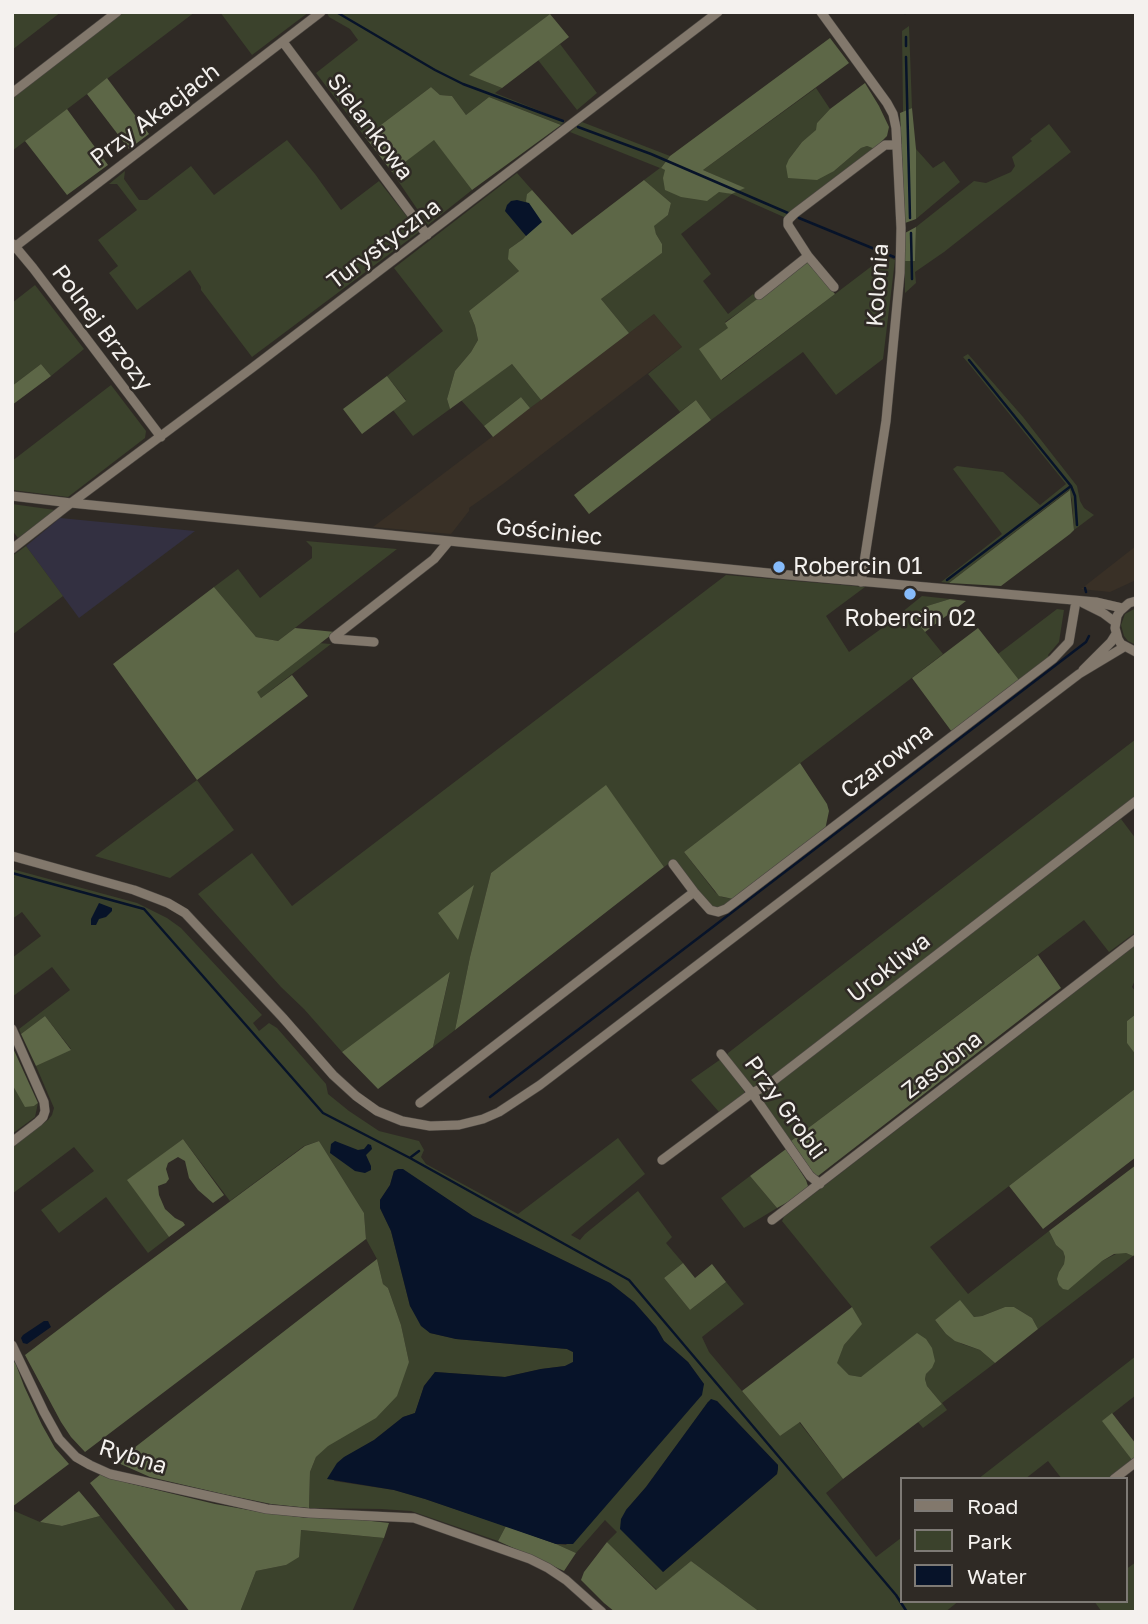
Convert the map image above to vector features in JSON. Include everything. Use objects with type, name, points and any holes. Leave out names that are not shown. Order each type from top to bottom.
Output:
[{"type":"street","points":[[12,93],[117,12]]},
{"type":"street","name":"Przy Akacjach","points":[[13,246],[321,12]]},
{"type":"street","name":"Turystyczna","points":[[12,549],[718,12]]},
{"type":"street","name":"Kolonia","points":[[821,12],[887,103],[896,128],[901,228],[900,273],[886,421],[861,582]]},
{"type":"street","name":"Sielankowa","points":[[283,42],[427,235]]},
{"type":"street","points":[[834,288],[808,256],[788,225],[790,217],[886,145],[897,145]]},
{"type":"street","name":"Polnej Brzozy","points":[[13,246],[33,268],[161,437]]},
{"type":"street","points":[[759,295],[808,256]]},
{"type":"street","name":"Gościniec","points":[[12,496],[861,582],[1096,602],[1122,608]]},
{"type":"street","points":[[373,642],[335,639],[335,636],[434,559],[449,541]]},
{"type":"street","name":"Gościniec","points":[[1079,601],[1115,622]]},
{"type":"street","name":"Czarowna","points":[[673,864],[710,910],[718,912],[726,909],[1053,659],[1069,642],[1079,601]]},
{"type":"street","points":[[1079,674],[1093,657],[1111,642],[1115,634],[1116,616],[1122,608],[1136,601]]},
{"type":"street","points":[[1115,634],[1124,647],[1136,652]]},
{"type":"street","points":[[12,856],[134,890],[168,903],[185,913],[333,1075],[356,1096],[377,1111],[402,1121],[430,1126],[459,1125],[499,1112],[540,1086],[1079,674],[1124,647]]},
{"type":"street","name":"Urokliwa","points":[[662,1160],[768,1085],[1136,801]]},
{"type":"street","points":[[420,1103],[694,892]]},
{"type":"street","name":"Zasobna","points":[[772,1220],[1136,939]]},
{"type":"street","points":[[12,1029],[44,1102],[45,1111],[38,1122],[12,1142]]},
{"type":"street","name":"Przy Grobli","points":[[721,1054],[810,1176],[820,1184]]},
{"type":"street","name":"Rybna","points":[[12,1345],[58,1439],[76,1457],[110,1474],[267,1509],[414,1518],[530,1559],[566,1580],[602,1612]]},
{"type":"street","points":[[1117,1477],[1136,1462]]},
{"type":"shaded area","points":[[654,314],[682,347],[469,508],[451,534],[373,527]]},
{"type":"shaded area","points":[[60,518],[195,531],[79,618],[26,546]]},
{"type":"shaded area","points":[[1136,546],[1136,580],[1110,592],[1081,589]]},
{"type":"green space","points":[[12,12],[61,12],[12,50]]},
{"type":"green space","points":[[124,12],[195,12],[12,151],[12,98]]},
{"type":"green space","points":[[220,12],[309,12],[252,55]]},
{"type":"green space","points":[[328,12],[549,12],[550,14],[470,75],[502,88],[495,93],[565,121],[561,125],[489,97],[466,115],[452,96],[440,95],[431,87],[365,137],[316,73],[358,40],[350,29],[329,17]]},
{"type":"green space","points":[[550,14],[569,37],[502,88],[469,75]]},
{"type":"green space","points":[[909,26],[912,108],[903,112],[902,31]]},
{"type":"green space","points":[[830,38],[849,63],[703,170],[745,188],[732,194],[719,192],[707,201],[681,197],[665,190],[665,170],[661,168],[670,156]]},
{"type":"green space","points":[[560,44],[597,93],[577,110],[538,60]]},
{"type":"green space","points":[[107,78],[149,134],[129,149],[87,94]]},
{"type":"green space","points":[[865,83],[889,127],[887,136],[875,149],[867,146],[861,148],[834,171],[817,180],[788,178],[786,166],[789,159],[816,130],[817,123],[830,109]]},
{"type":"green space","points":[[431,87],[440,95],[452,96],[466,115],[489,97],[561,125],[472,190],[434,140],[392,172],[365,137]]},
{"type":"green space","points":[[816,88],[830,109],[817,123],[817,130],[802,142],[789,159],[834,171],[861,148],[867,146],[875,149],[786,218],[732,194],[744,188],[703,170]]},
{"type":"green space","points":[[912,108],[916,149],[916,219],[905,223],[900,113]]},
{"type":"green space","points":[[67,109],[108,165],[67,195],[25,141]]},
{"type":"green space","points":[[582,122],[670,156],[661,168],[732,194],[681,234],[711,274],[703,281],[728,314],[753,294],[758,299],[725,322],[730,329],[722,380],[885,256],[895,260],[883,359],[836,395],[803,352],[711,420],[696,400],[680,412],[648,374],[682,347],[654,314],[629,333],[601,299],[662,253],[662,244],[653,226],[668,215],[671,203],[644,180],[660,168],[570,132]]},
{"type":"green space","points":[[1049,124],[1071,152],[915,272],[916,283],[905,293],[905,261],[915,260],[916,227],[974,181],[986,183],[1011,172],[1015,166],[1012,157]]},
{"type":"green space","points":[[434,139],[472,190],[428,225],[392,172]]},
{"type":"green space","points":[[287,140],[341,210],[379,181],[419,232],[252,357],[201,290],[190,270],[137,310],[109,273],[118,266],[98,240],[137,210],[117,184],[109,184],[125,171],[124,179],[139,200],[147,200],[191,166],[214,195]]},
{"type":"green space","points":[[916,149],[933,168],[944,161],[960,182],[916,219]]},
{"type":"green space","points":[[517,173],[532,190],[527,194],[532,229],[509,249],[519,271],[469,311],[478,340],[455,371],[447,399],[450,409],[413,436],[393,410],[406,400],[387,376],[443,331],[394,268]]},
{"type":"green space","points":[[644,180],[671,203],[668,215],[654,226],[662,244],[662,253],[601,299],[629,333],[541,400],[512,364],[450,409],[447,399],[455,371],[478,340],[469,311],[519,271],[508,259],[509,249],[532,229],[527,194],[532,190],[572,235]]},
{"type":"green space","points":[[916,227],[915,261],[905,261],[905,233]]},
{"type":"green space","points":[[807,262],[835,294],[721,380],[699,349],[728,328],[725,323]]},
{"type":"green space","points":[[35,285],[84,349],[51,376],[41,364],[12,386],[12,303]]},
{"type":"green space","points":[[968,354],[1023,417],[1077,486],[1084,508],[1094,515],[1074,530],[1069,490],[949,583],[941,582],[1002,534],[953,469],[957,466],[1003,472],[1040,505],[1066,484],[963,357]]},
{"type":"green space","points":[[41,364],[51,376],[12,405],[12,386]]},
{"type":"green space","points":[[512,364],[541,400],[530,408],[521,397],[484,426],[461,400]]},
{"type":"green space","points":[[387,376],[406,401],[362,434],[343,409]]},
{"type":"green space","points":[[111,385],[146,431],[145,438],[68,497],[12,490],[12,461]]},
{"type":"green space","points":[[521,397],[530,408],[493,437],[484,426]]},
{"type":"green space","points":[[696,400],[711,420],[589,514],[574,495]]},
{"type":"green space","points":[[1070,490],[1074,530],[1070,534],[1001,586],[949,583]]},
{"type":"green space","points":[[12,504],[55,510],[18,538],[12,530]]},
{"type":"green space","points":[[306,541],[397,549],[278,641],[256,637],[214,587],[238,569],[260,598],[312,558],[312,547]]},
{"type":"green space","points":[[26,546],[63,596],[12,635],[12,556]]},
{"type":"green space","points":[[726,575],[865,587],[826,616],[849,652],[922,596],[950,599],[927,606],[913,617],[943,654],[684,852],[715,892],[722,897],[733,899],[720,909],[711,908],[674,860],[664,867],[606,786],[491,873],[455,1030],[433,1047],[450,973],[342,1052],[198,894],[252,853],[292,906]]},
{"type":"green space","points":[[214,587],[256,637],[278,641],[295,628],[335,632],[257,692],[261,698],[292,675],[308,696],[197,780],[113,664]]},
{"type":"green space","points":[[950,599],[966,601],[925,632],[913,617],[927,606]]},
{"type":"green space","points":[[1136,608],[1136,645],[1124,636],[1121,625],[1125,614]]},
{"type":"green space","points":[[1057,609],[1064,610],[1059,642],[1049,657],[1019,680],[998,654]]},
{"type":"green space","points":[[978,628],[1019,680],[952,732],[912,678]]},
{"type":"green space","points":[[318,643],[331,644],[261,698],[256,692]]},
{"type":"green space","points":[[1136,739],[1136,797],[757,1089],[753,1088],[727,1056],[728,1053]]},
{"type":"green space","points":[[800,763],[827,804],[829,811],[825,830],[733,899],[719,896],[684,852]]},
{"type":"green space","points":[[197,780],[234,830],[170,878],[95,856]]},
{"type":"green space","points":[[606,785],[664,867],[455,1030],[491,873]]},
{"type":"green space","points":[[1121,819],[1136,839],[1136,932],[1109,952],[1084,920],[791,1141],[760,1099],[761,1094]]},
{"type":"green space","points":[[12,869],[137,903],[167,918],[181,928],[262,1015],[253,1023],[259,1031],[269,1023],[277,1028],[326,1084],[328,1094],[379,1131],[419,1141],[424,1150],[421,1157],[426,1164],[518,1214],[618,1138],[645,1174],[571,1235],[580,1240],[638,1191],[672,1237],[666,1243],[683,1263],[664,1278],[690,1310],[726,1282],[744,1304],[702,1337],[709,1352],[780,1436],[799,1422],[843,1479],[826,1493],[876,1557],[900,1539],[900,1603],[956,1603],[945,1612],[760,1612],[691,1561],[657,1590],[607,1542],[617,1532],[605,1520],[576,1553],[556,1544],[566,1545],[704,1384],[688,1362],[664,1341],[656,1327],[634,1302],[610,1283],[473,1216],[430,1188],[394,1171],[390,1185],[380,1200],[380,1208],[391,1231],[410,1306],[430,1333],[456,1339],[567,1349],[573,1352],[573,1362],[565,1366],[505,1377],[435,1372],[424,1386],[415,1413],[403,1417],[374,1440],[344,1458],[334,1481],[394,1490],[506,1526],[498,1541],[411,1511],[309,1508],[310,1472],[316,1457],[409,1362],[401,1325],[388,1288],[383,1284],[377,1259],[366,1239],[364,1213],[319,1141],[304,1146],[230,1201],[183,1139],[128,1180],[169,1237],[148,1253],[106,1197],[59,1233],[41,1210],[94,1171],[74,1147],[12,1194],[12,1146],[48,1120],[54,1108],[36,1066],[71,1049],[45,1016],[21,1034],[19,1029],[70,990],[52,967],[12,997],[12,958],[41,936],[22,912],[12,919],[12,880],[15,877],[12,876]],"holes":[[[717,1401],[778,1465],[777,1474],[663,1572],[626,1510],[708,1402]]]},
{"type":"green space","points":[[474,885],[458,940],[438,913]]},
{"type":"green space","points":[[1136,945],[1136,978],[1132,987],[1136,992],[1136,1014],[1127,1021],[1127,1042],[1136,1055],[1136,1088],[930,1247],[968,1294],[1049,1231],[1065,1257],[1059,1272],[1102,1261],[1118,1253],[1133,1256],[1038,1329],[1032,1318],[1014,1307],[1005,1307],[974,1317],[960,1301],[935,1320],[946,1334],[962,1344],[980,1350],[995,1363],[942,1403],[947,1410],[923,1428],[918,1422],[942,1404],[927,1386],[925,1379],[932,1368],[861,1377],[849,1375],[836,1363],[844,1345],[861,1324],[852,1307],[782,1221]]},
{"type":"green space","points":[[1038,955],[1061,988],[818,1176],[814,1174],[791,1141]]},
{"type":"green space","points":[[450,972],[433,1047],[378,1089],[342,1052]]},
{"type":"green space","points":[[1136,1014],[1136,1055],[1127,1043],[1127,1021]]},
{"type":"green space","points":[[45,1016],[71,1050],[36,1066],[21,1034]]},
{"type":"green space","points":[[12,1046],[38,1103],[34,1106],[25,1107],[12,1084]]},
{"type":"green space","points":[[721,1059],[744,1094],[719,1112],[691,1080]]},
{"type":"green space","points":[[13,1084],[34,1106],[38,1103],[35,1117],[12,1134]]},
{"type":"green space","points":[[1136,1088],[1136,1157],[1043,1229],[1009,1186]]},
{"type":"green space","points":[[183,1139],[224,1195],[213,1203],[189,1178],[185,1161],[178,1157],[168,1163],[166,1169],[169,1179],[158,1186],[159,1195],[165,1209],[185,1225],[169,1237],[127,1180]]},
{"type":"green space","points":[[319,1141],[364,1213],[366,1239],[85,1452],[61,1422],[25,1355],[305,1146]]},
{"type":"green space","points":[[786,1149],[808,1186],[804,1193],[777,1208],[750,1176]]},
{"type":"green space","points":[[1136,1165],[1136,1254],[1114,1254],[1068,1290],[1063,1289],[1057,1279],[1065,1257],[1049,1231]]},
{"type":"green space","points":[[750,1176],[777,1208],[744,1228],[721,1198]]},
{"type":"green space","points":[[377,1259],[383,1284],[388,1288],[401,1325],[409,1362],[397,1396],[376,1418],[328,1446],[316,1457],[310,1472],[309,1508],[271,1504],[150,1477],[116,1462]]},
{"type":"green space","points":[[683,1263],[695,1278],[712,1264],[726,1282],[690,1310],[664,1278]]},
{"type":"green space","points":[[960,1300],[974,1317],[1005,1307],[1014,1307],[1032,1318],[1038,1329],[995,1363],[980,1350],[955,1341],[935,1320]]},
{"type":"green space","points":[[852,1307],[862,1324],[844,1345],[837,1363],[849,1375],[861,1377],[917,1333],[926,1339],[932,1348],[935,1361],[925,1379],[927,1386],[942,1404],[843,1479],[800,1422],[780,1436],[742,1391]]},
{"type":"green space","points":[[1136,1356],[1136,1395],[1103,1421],[1132,1460],[1110,1477],[1060,1477],[1048,1461],[1028,1477],[981,1477]]},
{"type":"green space","points":[[15,1362],[42,1425],[55,1448],[69,1464],[12,1507],[12,1364]]},
{"type":"green space","points":[[1112,1413],[1136,1444],[1136,1457],[1132,1460],[1102,1421]]},
{"type":"green space","points":[[101,1474],[215,1504],[260,1512],[389,1523],[384,1538],[301,1530],[299,1557],[286,1565],[256,1571],[240,1612],[190,1612],[90,1483]]},
{"type":"green space","points":[[79,1491],[100,1516],[62,1526],[40,1522]]},
{"type":"green space","points":[[12,1510],[40,1522],[62,1526],[100,1516],[177,1612],[12,1612]]},
{"type":"green space","points":[[506,1526],[576,1553],[564,1571],[498,1541]]},
{"type":"green space","points":[[300,1530],[384,1538],[352,1612],[240,1612],[256,1571],[286,1565]]},
{"type":"green space","points":[[607,1542],[656,1590],[691,1561],[760,1612],[615,1612],[581,1580]]},
{"type":"green space","points":[[1136,1562],[1136,1612],[1102,1612],[1095,1603],[1127,1603],[1127,1569]]},
{"type":"water","points":[[511,201],[529,203],[542,222],[526,236],[505,211]]},
{"type":"water","points":[[99,903],[112,908],[112,911],[99,919],[96,925],[91,925],[91,919]]},
{"type":"water","points":[[335,1141],[358,1150],[371,1145],[372,1149],[366,1155],[371,1170],[365,1173],[355,1171],[330,1153],[331,1144]]},
{"type":"water","points":[[403,1169],[473,1216],[610,1283],[634,1302],[656,1327],[664,1341],[688,1362],[704,1384],[702,1395],[573,1544],[556,1544],[394,1490],[327,1479],[344,1457],[374,1440],[403,1417],[415,1413],[424,1386],[435,1372],[505,1377],[565,1366],[573,1362],[573,1352],[567,1349],[456,1339],[430,1333],[421,1326],[410,1306],[391,1231],[380,1208],[380,1200],[390,1185],[394,1171]]},
{"type":"water","points":[[48,1321],[51,1327],[27,1344],[23,1343],[23,1335]]},
{"type":"water","points":[[711,1399],[717,1401],[778,1465],[777,1474],[663,1572],[620,1529],[621,1519]]},
{"type":"waterway","points":[[338,13],[463,84],[563,121]]},
{"type":"waterway","points":[[906,37],[906,46]]},
{"type":"waterway","points":[[906,57],[910,218]]},
{"type":"waterway","points":[[578,127],[651,154],[788,213]]},
{"type":"waterway","points":[[799,218],[894,257]]},
{"type":"waterway","points":[[911,233],[912,279]]},
{"type":"waterway","points":[[969,360],[1071,486],[1075,496],[1077,525]]},
{"type":"waterway","points":[[947,580],[1071,486]]},
{"type":"waterway","points":[[1085,588],[1086,592]]},
{"type":"waterway","points":[[490,1097],[1086,642],[1089,636]]},
{"type":"waterway","points":[[12,873],[144,909],[323,1113],[410,1158],[629,1280],[900,1601]]},
{"type":"waterway","points":[[411,1157],[419,1151]]},
{"type":"waterway","points":[[901,1603],[907,1612]]},
{"type":"place","name":"Robercin 01","points":[[779,567]]},
{"type":"place","name":"Robercin 02","points":[[910,594]]}]
